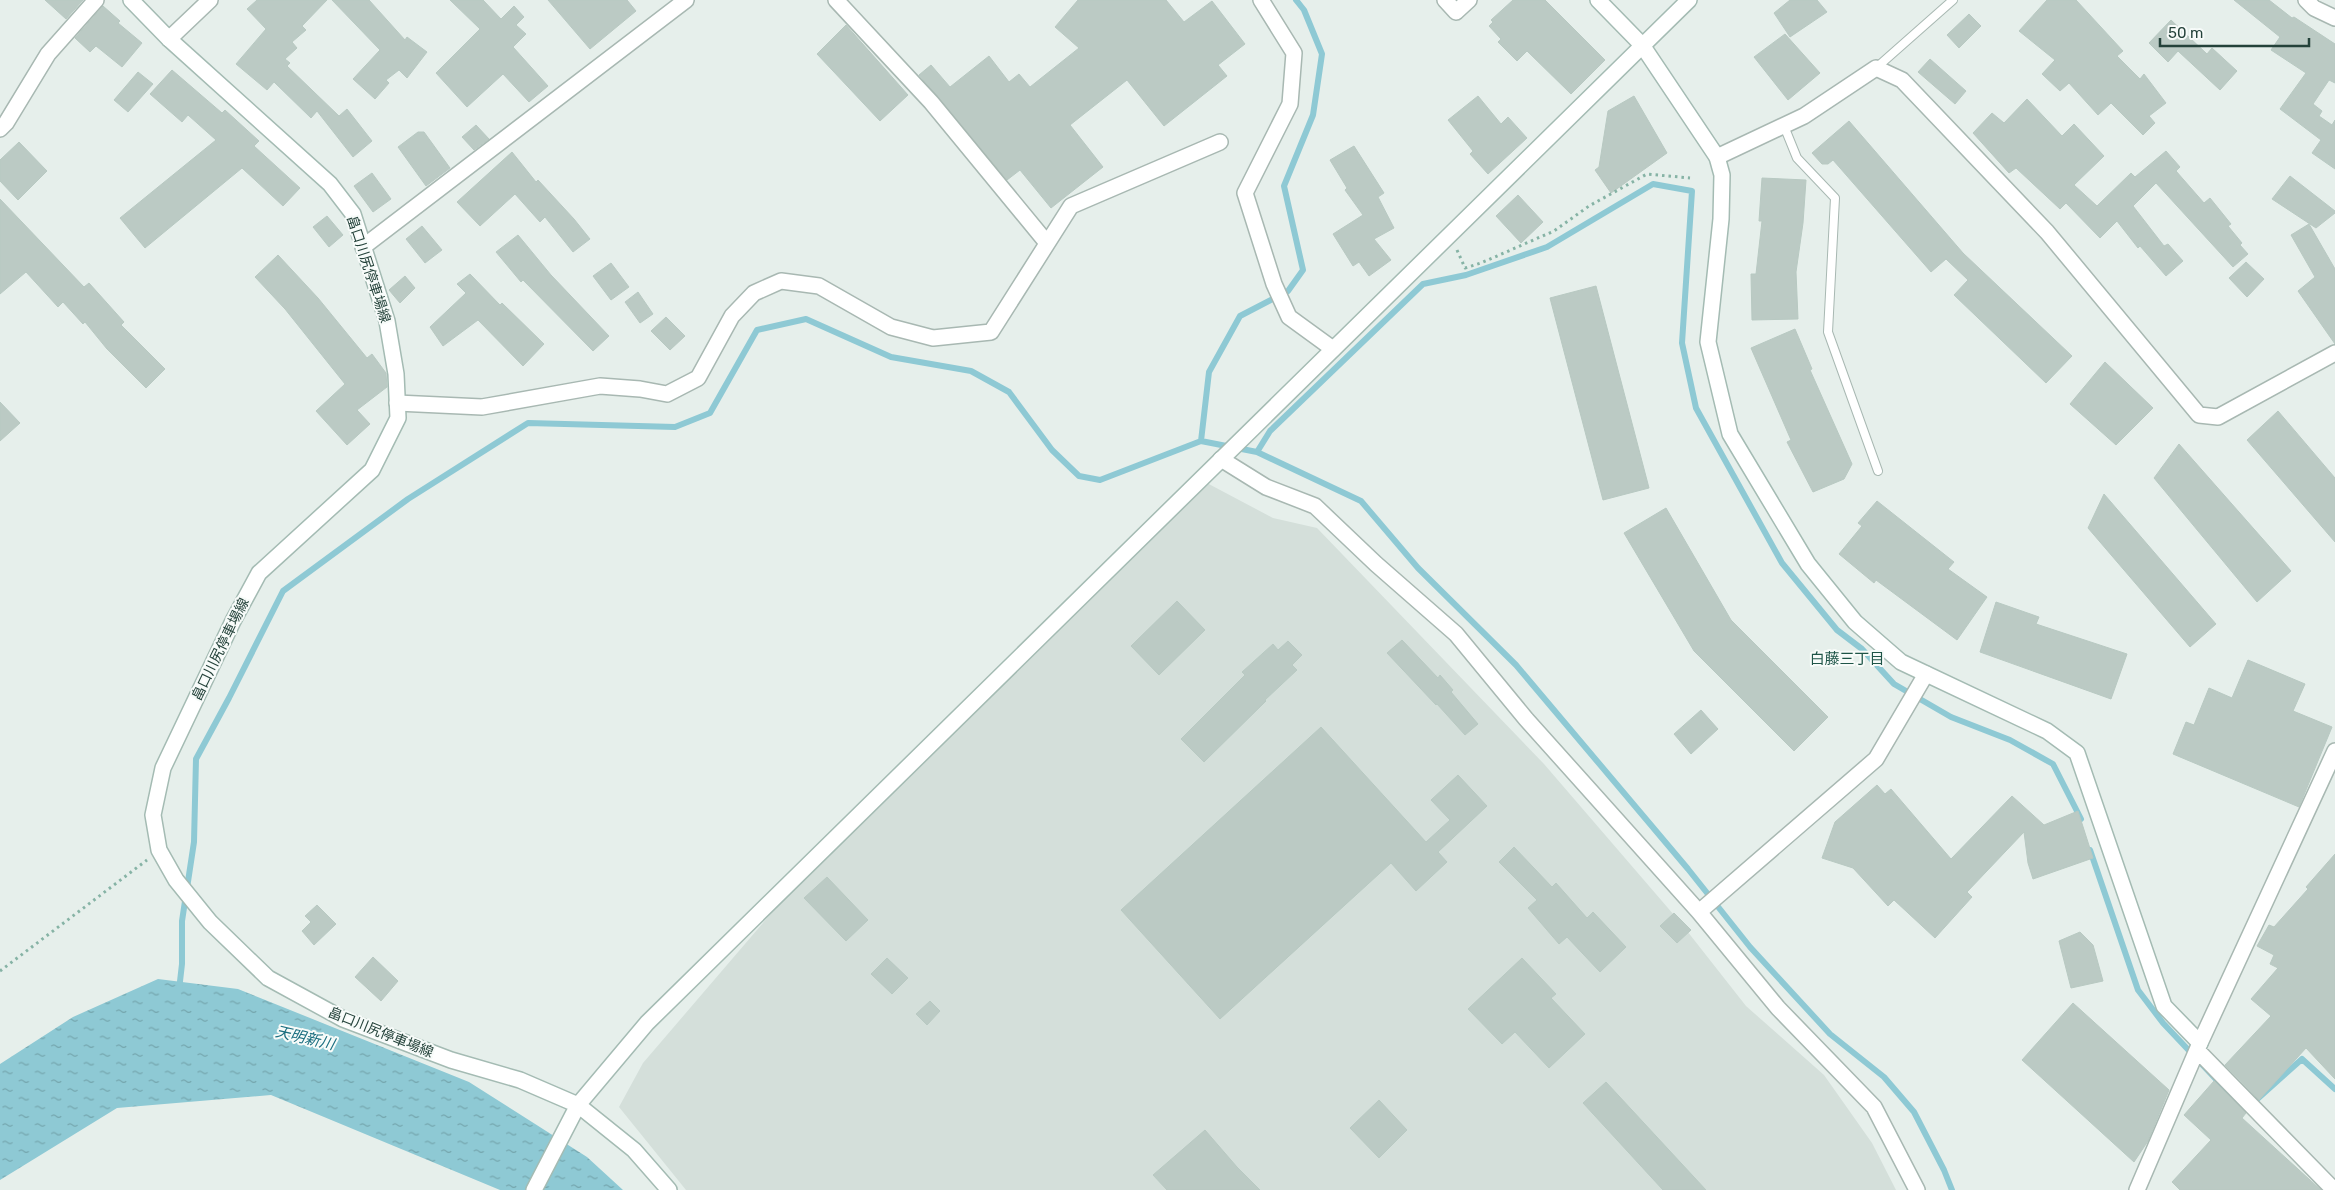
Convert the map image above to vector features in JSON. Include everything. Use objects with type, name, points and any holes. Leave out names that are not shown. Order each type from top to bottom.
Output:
[{"type":"street","points":[[0,129],[6,123],[48,54],[96,0]]},
{"type":"street","name":"畠口川尻停車場線","points":[[131,0],[169,39],[330,184],[353,214],[387,322],[396,374],[398,418],[372,470],[259,573],[233,621],[163,768],[153,815],[159,850],[176,880],[210,922],[268,978],[343,1019],[451,1060],[520,1080],[578,1106],[634,1150],[669,1190]]},
{"type":"street","points":[[169,39],[210,0]]},
{"type":"street","points":[[364,247],[686,0]]},
{"type":"street","points":[[836,0],[931,102],[1047,243]]},
{"type":"street","points":[[1262,0],[1294,53],[1290,104],[1245,193],[1274,284],[1289,317],[1333,350]]},
{"type":"street","points":[[1445,0],[1456,12],[1468,0]]},
{"type":"street","points":[[1598,0],[1642,46],[1718,157],[1722,175],[1721,219],[1708,342],[1730,434],[1808,564],[1854,622],[1901,662],[2047,731],[2077,754],[2164,1006],[2198,1046],[2334,1190]]},
{"type":"street","points":[[534,1190],[578,1106],[647,1023],[1689,0]]},
{"type":"street","points":[[2306,0],[2314,8],[2335,18]]},
{"type":"street","points":[[1718,157],[1804,116],[1876,68],[1902,80],[2047,232],[2199,415],[2218,417],[2335,353]]},
{"type":"street","points":[[397,403],[482,407],[600,386],[640,389],[667,394],[698,378],[732,316],[754,293],[781,281],[818,286],[891,327],[933,338],[991,332],[1071,206],[1220,142]]},
{"type":"street","points":[[1221,460],[1266,488],[1315,506],[1376,564],[1456,634],[1526,719],[1699,912],[1778,1008],[1874,1107],[1917,1190]]},
{"type":"street","points":[[1699,912],[1876,759],[1926,674]]},
{"type":"street","points":[[2137,1190],[2198,1046],[2335,751]]},
{"type":"lane","points":[[1876,68],[1953,0]]},
{"type":"lane","points":[[1784,126],[1797,158],[1835,198],[1828,332],[1878,471]]},
{"type":"path","points":[[1450,233],[1465,268],[1481,263],[1554,231],[1589,206],[1647,174],[1690,178]]},
{"type":"path","points":[[0,970],[159,850]]},
{"type":"shaded area","points":[[1205,482],[1273,518],[1317,528],[1544,764],[1680,922],[1746,1006],[1824,1075],[1872,1143],[1896,1190],[686,1190],[619,1107],[643,1063],[786,896]]},
{"type":"water","name":"天明新川","points":[[158,979],[238,989],[469,1082],[587,1157],[623,1190],[500,1190],[271,1095],[117,1108],[0,1180],[0,1064],[73,1017]]},
{"type":"building","points":[[45,0],[83,0],[66,19]]},
{"type":"building","points":[[257,0],[327,0],[302,26],[306,30],[292,42],[297,48],[285,59],[290,63],[287,66],[339,116],[347,109],[372,141],[353,157],[317,111],[311,118],[274,82],[267,90],[236,64],[266,29],[247,9]]},
{"type":"building","points":[[332,0],[369,0],[405,40],[407,37],[427,52],[407,78],[399,70],[386,80],[389,83],[375,99],[353,79],[380,50]]},
{"type":"building","points":[[450,0],[483,0],[501,19],[514,6],[524,17],[516,25],[526,34],[513,47],[548,86],[529,102],[503,74],[467,107],[436,73],[480,29]]},
{"type":"building","points":[[548,0],[627,0],[636,11],[590,49]]},
{"type":"building","points":[[1078,0],[1166,0],[1184,22],[1212,1],[1245,44],[1218,65],[1227,76],[1164,126],[1127,80],[1070,125],[1103,167],[1051,208],[1020,170],[1007,180],[919,75],[931,65],[950,87],[989,56],[1009,82],[1019,74],[1030,87],[1079,48],[1055,27]]},
{"type":"building","points":[[1513,0],[1545,0],[1605,60],[1571,94],[1527,51],[1517,61],[1498,42],[1501,39],[1489,26],[1493,22],[1491,20]]},
{"type":"building","points":[[1790,0],[1817,0],[1827,12],[1790,37],[1774,13]]},
{"type":"building","points":[[2047,0],[2076,0],[2123,51],[2117,56],[2140,79],[2144,74],[2166,103],[2149,116],[2155,123],[2143,135],[2111,103],[2098,115],[2069,83],[2060,91],[2042,74],[2055,60],[2019,31]]},
{"type":"building","points":[[2234,0],[2269,0],[2292,18],[2294,17],[2335,44],[2335,83],[2329,80],[2313,104],[2322,111],[2319,116],[2332,125],[2335,120],[2335,169],[2312,153],[2321,140],[2280,109],[2306,73],[2271,50],[2280,37]]},
{"type":"building","points":[[103,6],[120,21],[118,23],[142,43],[122,67],[96,46],[90,52],[75,38]]},
{"type":"building","points":[[1969,14],[1981,26],[1959,48],[1947,35]]},
{"type":"building","points":[[2171,20],[2207,54],[2212,48],[2237,71],[2220,90],[2178,51],[2168,62],[2149,43]]},
{"type":"building","points":[[846,25],[908,95],[880,121],[817,54]]},
{"type":"building","points":[[1785,34],[1820,73],[1788,100],[1754,57]]},
{"type":"building","points":[[1930,59],[1966,91],[1955,104],[1918,72]]},
{"type":"building","points":[[172,70],[222,113],[225,110],[259,141],[254,146],[300,188],[283,206],[242,168],[145,248],[120,218],[216,140],[188,115],[182,122],[150,94]]},
{"type":"building","points":[[138,72],[153,84],[128,112],[114,100]]},
{"type":"building","points":[[1478,96],[1501,124],[1508,117],[1527,138],[1488,174],[1470,154],[1473,151],[1448,120]]},
{"type":"building","points":[[1634,96],[1667,153],[1611,193],[1595,170],[1599,167],[1608,111]]},
{"type":"building","points":[[2027,99],[2062,136],[2074,124],[2104,156],[2074,185],[2097,206],[2131,173],[2135,177],[2166,151],[2180,167],[2176,171],[2204,203],[2210,198],[2231,224],[2228,226],[2242,243],[2240,245],[2248,254],[2233,267],[2156,183],[2133,206],[2164,246],[2168,244],[2183,261],[2166,276],[2140,246],[2138,248],[2117,221],[2100,238],[2066,203],[2060,209],[2016,168],[2009,173],[1973,133],[1992,113],[2004,123]]},
{"type":"building","points":[[1849,121],[1963,253],[2072,356],[2046,383],[1954,295],[1968,280],[1946,259],[1931,272],[1833,160],[1828,164],[1822,164],[1812,153]]},
{"type":"building","points":[[476,125],[489,139],[474,150],[462,137]]},
{"type":"building","points":[[418,132],[424,132],[450,168],[426,186],[398,147]]},
{"type":"building","points":[[19,142],[47,171],[18,200],[0,181],[0,160]]},
{"type":"building","points":[[1354,146],[1384,193],[1378,197],[1394,228],[1374,239],[1391,260],[1369,276],[1359,262],[1353,266],[1333,234],[1363,215],[1345,190],[1347,188],[1330,160]]},
{"type":"building","points":[[512,152],[536,182],[538,180],[590,239],[573,252],[545,217],[540,222],[515,194],[480,226],[457,202]]},
{"type":"building","points":[[372,173],[391,199],[373,212],[354,186]]},
{"type":"building","points":[[2290,176],[2335,211],[2335,213],[2316,228],[2272,199]]},
{"type":"building","points":[[1762,178],[1806,180],[1803,223],[1796,272],[1798,319],[1752,320],[1751,274],[1756,274],[1762,221],[1759,221]]},
{"type":"building","points":[[1518,195],[1543,222],[1521,243],[1496,216]]},
{"type":"building","points":[[0,199],[84,287],[89,283],[124,322],[121,325],[165,369],[146,388],[107,349],[85,322],[83,324],[63,302],[58,307],[26,272],[0,294]]},
{"type":"building","points":[[327,216],[343,235],[329,247],[313,227]]},
{"type":"building","points":[[2309,224],[2335,269],[2335,344],[2298,291],[2315,277],[2291,235]]},
{"type":"building","points":[[422,226],[442,250],[425,263],[406,239]]},
{"type":"building","points":[[518,235],[551,275],[609,336],[593,351],[523,280],[521,282],[496,252]]},
{"type":"building","points":[[278,255],[318,298],[367,358],[372,354],[386,373],[387,387],[357,410],[370,424],[347,445],[316,411],[345,384],[285,309],[255,277]]},
{"type":"building","points":[[2246,262],[2264,279],[2247,297],[2229,278]]},
{"type":"building","points":[[611,263],[629,287],[611,300],[593,276]]},
{"type":"building","points":[[470,274],[500,305],[502,303],[544,344],[523,366],[478,320],[443,346],[430,327],[466,293],[457,284]]},
{"type":"building","points":[[405,276],[415,288],[400,303],[389,290]]},
{"type":"building","points":[[1596,286],[1649,488],[1603,500],[1550,298]]},
{"type":"building","points":[[638,292],[653,314],[640,323],[625,302]]},
{"type":"building","points":[[666,317],[685,336],[670,350],[651,331]]},
{"type":"building","points":[[1795,329],[1812,369],[1810,370],[1852,464],[1844,479],[1813,492],[1787,442],[1791,440],[1751,348]]},
{"type":"building","points":[[2105,362],[2153,408],[2116,445],[2070,404]]},
{"type":"building","points":[[0,402],[20,423],[0,441]]},
{"type":"building","points":[[2278,411],[2335,478],[2335,542],[2247,440]]},
{"type":"building","points":[[2179,444],[2291,571],[2257,602],[2154,478]]},
{"type":"building","points":[[2104,494],[2216,624],[2190,647],[2088,528]]},
{"type":"building","points":[[1877,501],[1954,562],[1948,569],[1987,597],[1957,640],[1876,580],[1874,583],[1839,554],[1862,526],[1858,523]]},
{"type":"building","points":[[1666,508],[1731,620],[1828,717],[1794,751],[1694,651],[1624,533]]},
{"type":"building","points":[[1177,601],[1205,630],[1159,675],[1131,646]]},
{"type":"building","points":[[1996,602],[2039,617],[2036,624],[2127,654],[2111,699],[1980,652]]},
{"type":"building","points":[[1402,640],[1438,678],[1440,675],[1453,690],[1451,692],[1478,724],[1465,735],[1387,653]]},
{"type":"building","points":[[1288,641],[1302,655],[1292,665],[1297,670],[1204,762],[1181,739],[1245,675],[1242,672],[1273,644],[1278,650]]},
{"type":"building","points":[[2248,660],[2305,684],[2293,711],[2332,727],[2299,807],[2173,754],[2186,722],[2194,725],[2209,688],[2232,698]]},
{"type":"building","points":[[1701,710],[1718,729],[1691,754],[1674,734]]},
{"type":"building","points":[[1321,727],[1426,842],[1450,820],[1431,800],[1458,775],[1487,806],[1438,852],[1447,862],[1416,891],[1391,863],[1220,1019],[1121,910]]},
{"type":"building","points":[[1877,785],[1885,794],[1891,789],[1951,859],[2012,796],[2044,825],[2078,811],[2093,858],[2033,879],[2028,863],[2024,832],[1967,892],[1972,897],[1935,938],[1894,900],[1888,906],[1853,868],[1822,858],[1835,822]]},
{"type":"building","points":[[1514,847],[1552,887],[1556,883],[1587,918],[1593,912],[1626,947],[1600,972],[1567,937],[1559,944],[1528,908],[1537,900],[1499,862]]},
{"type":"building","points":[[2335,854],[2335,1079],[2306,1048],[2259,1100],[2225,1065],[2271,1016],[2251,999],[2278,968],[2270,964],[2274,955],[2257,946],[2269,925],[2274,927],[2308,889],[2306,887]]},
{"type":"building","points":[[827,877],[868,920],[846,941],[804,898]]},
{"type":"building","points":[[317,905],[336,924],[314,945],[302,931],[311,922],[305,916]]},
{"type":"building","points":[[1674,913],[1691,930],[1677,943],[1660,926]]},
{"type":"building","points":[[2080,932],[2093,945],[2103,981],[2071,988],[2059,941]]},
{"type":"building","points":[[373,957],[398,981],[381,1001],[355,977]]},
{"type":"building","points":[[887,958],[908,978],[892,994],[871,974]]},
{"type":"building","points":[[1522,958],[1556,994],[1551,998],[1585,1034],[1549,1068],[1515,1032],[1502,1044],[1468,1009]]},
{"type":"building","points":[[930,1001],[940,1011],[927,1025],[916,1014]]},
{"type":"building","points":[[2073,1003],[2169,1090],[2148,1141],[2134,1162],[2022,1060]]},
{"type":"building","points":[[2214,1081],[2246,1113],[2242,1118],[2321,1190],[2180,1190],[2172,1182],[2211,1140],[2184,1115]]},
{"type":"building","points":[[1606,1082],[1706,1190],[1663,1190],[1583,1103]]},
{"type":"building","points":[[1379,1100],[1407,1130],[1379,1158],[1350,1128]]},
{"type":"building","points":[[1205,1130],[1260,1190],[1167,1190],[1153,1175]]},
{"type":"waterway","points":[[1201,441],[1209,372],[1240,316],[1288,291],[1303,270],[1284,186],[1313,115],[1322,54],[1304,10],[1296,0]]},
{"type":"waterway","points":[[1257,452],[1270,431],[1423,284],[1466,275],[1547,247],[1653,184],[1692,191],[1682,343],[1696,408],[1782,563],[1837,630],[1862,649],[1894,684],[1951,717],[2010,740],[2053,764],[2081,819]]},
{"type":"waterway","points":[[179,990],[182,964],[182,921],[194,842],[196,759],[283,591],[408,499],[528,423],[675,427],[710,413],[757,330],[806,319],[891,357],[971,371],[1009,392],[1052,450],[1079,476],[1100,480],[1201,441],[1257,452],[1361,501],[1418,568],[1516,665],[1688,869],[1750,947],[1830,1034],[1884,1077],[1914,1112],[1944,1170],[1952,1190]]},
{"type":"waterway","points":[[2090,850],[2138,990],[2163,1023],[2245,1110],[2302,1059],[2335,1089]]},
{"type":"district","name":"白藤三丁目","points":[[1847,659]]}]
